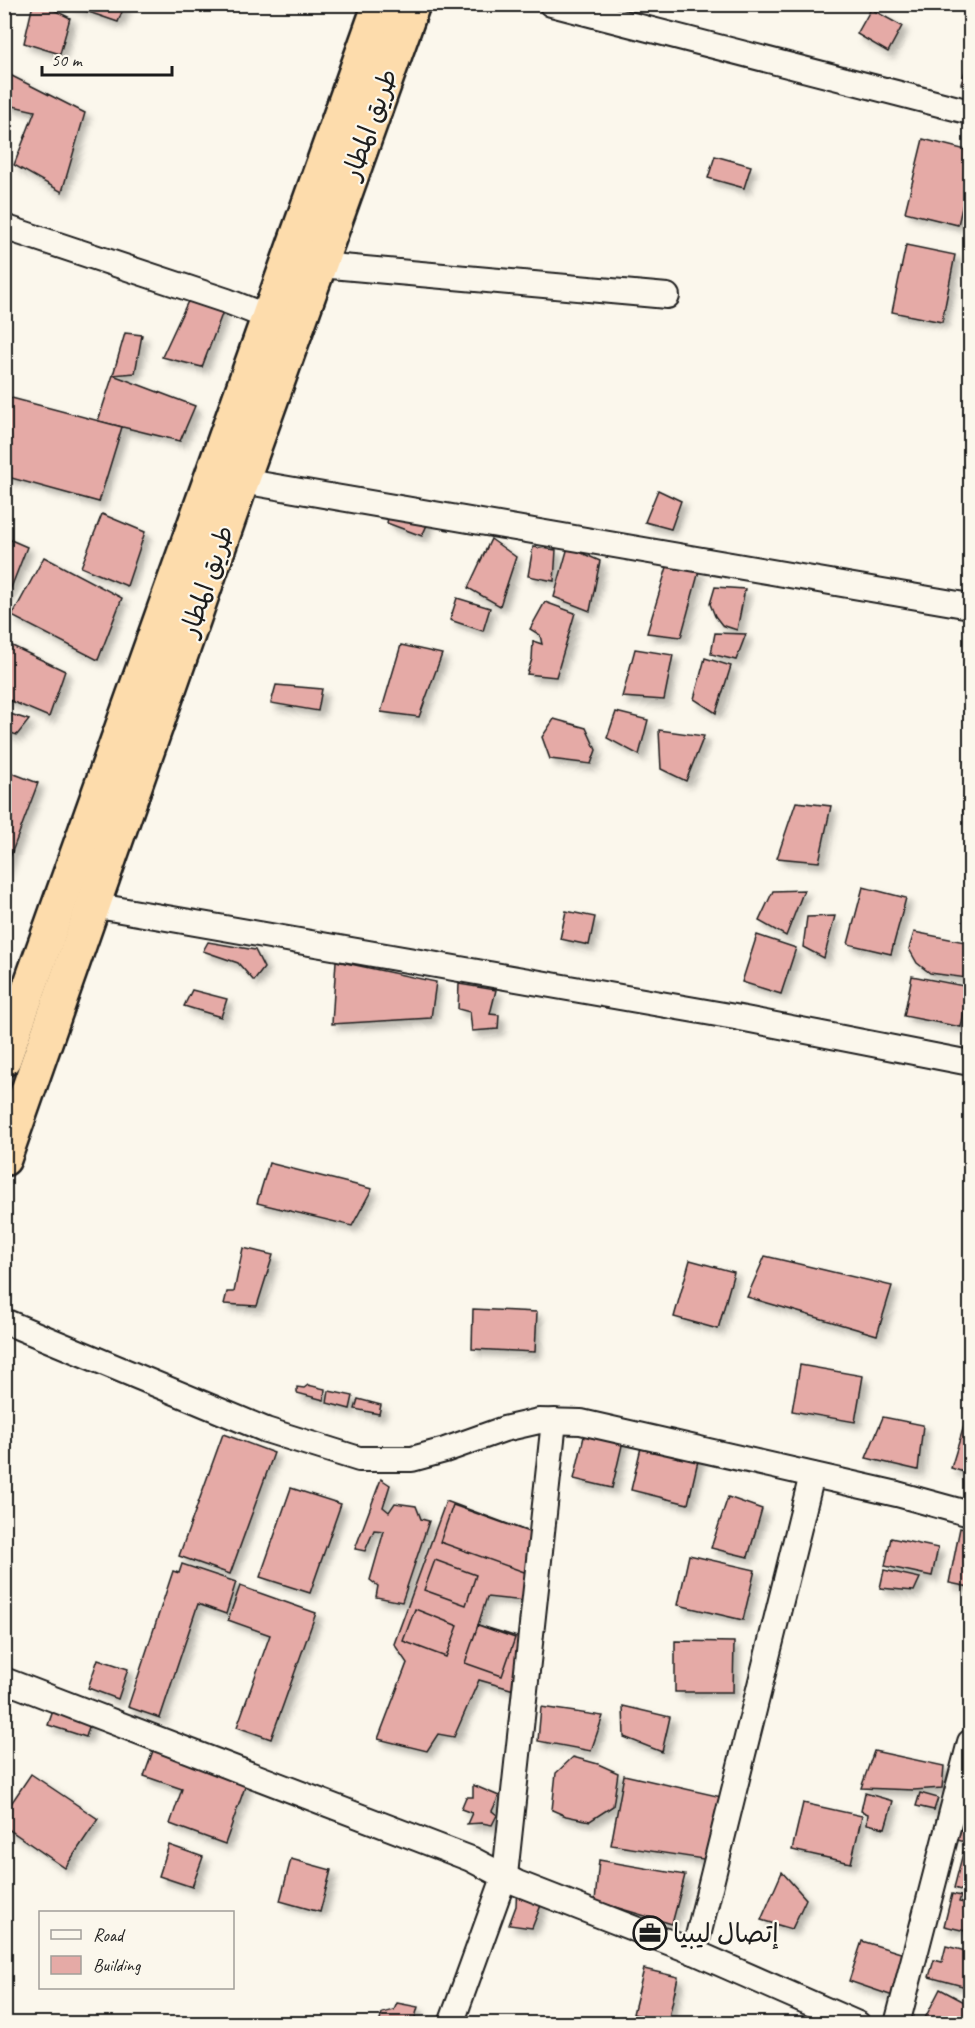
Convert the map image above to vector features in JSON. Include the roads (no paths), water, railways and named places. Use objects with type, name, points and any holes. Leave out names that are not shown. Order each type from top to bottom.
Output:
[{"type":"highway","name":"طريق المطار","points":[[4,1159],[320,265],[380,4]]},
{"type":"highway","name":"طريق المطار","points":[[4,1059],[268,317],[349,137],[413,4]]},
{"type":"street","points":[[551,4],[970,112]]},
{"type":"street","points":[[4,227],[227,301],[268,317]]},
{"type":"street","points":[[320,265],[666,296]]},
{"type":"street","points":[[242,481],[970,606]]},
{"type":"street","points":[[93,905],[735,1017],[970,1063]]},
{"type":"street","points":[[4,1321],[266,1430],[359,1459],[412,1459],[504,1429],[539,1421],[581,1422],[897,1494],[970,1514]]},
{"type":"street","points":[[451,2024],[505,1875],[554,1421]]},
{"type":"street","points":[[694,1952],[812,1475]]},
{"type":"street","points":[[4,1680],[471,1859],[517,1883],[694,1952],[858,2024]]},
{"type":"street","points":[[897,2024],[970,1743]]},
{"type":"place","name":"إتصال ليبيا","points":[[650,1933]]}]
